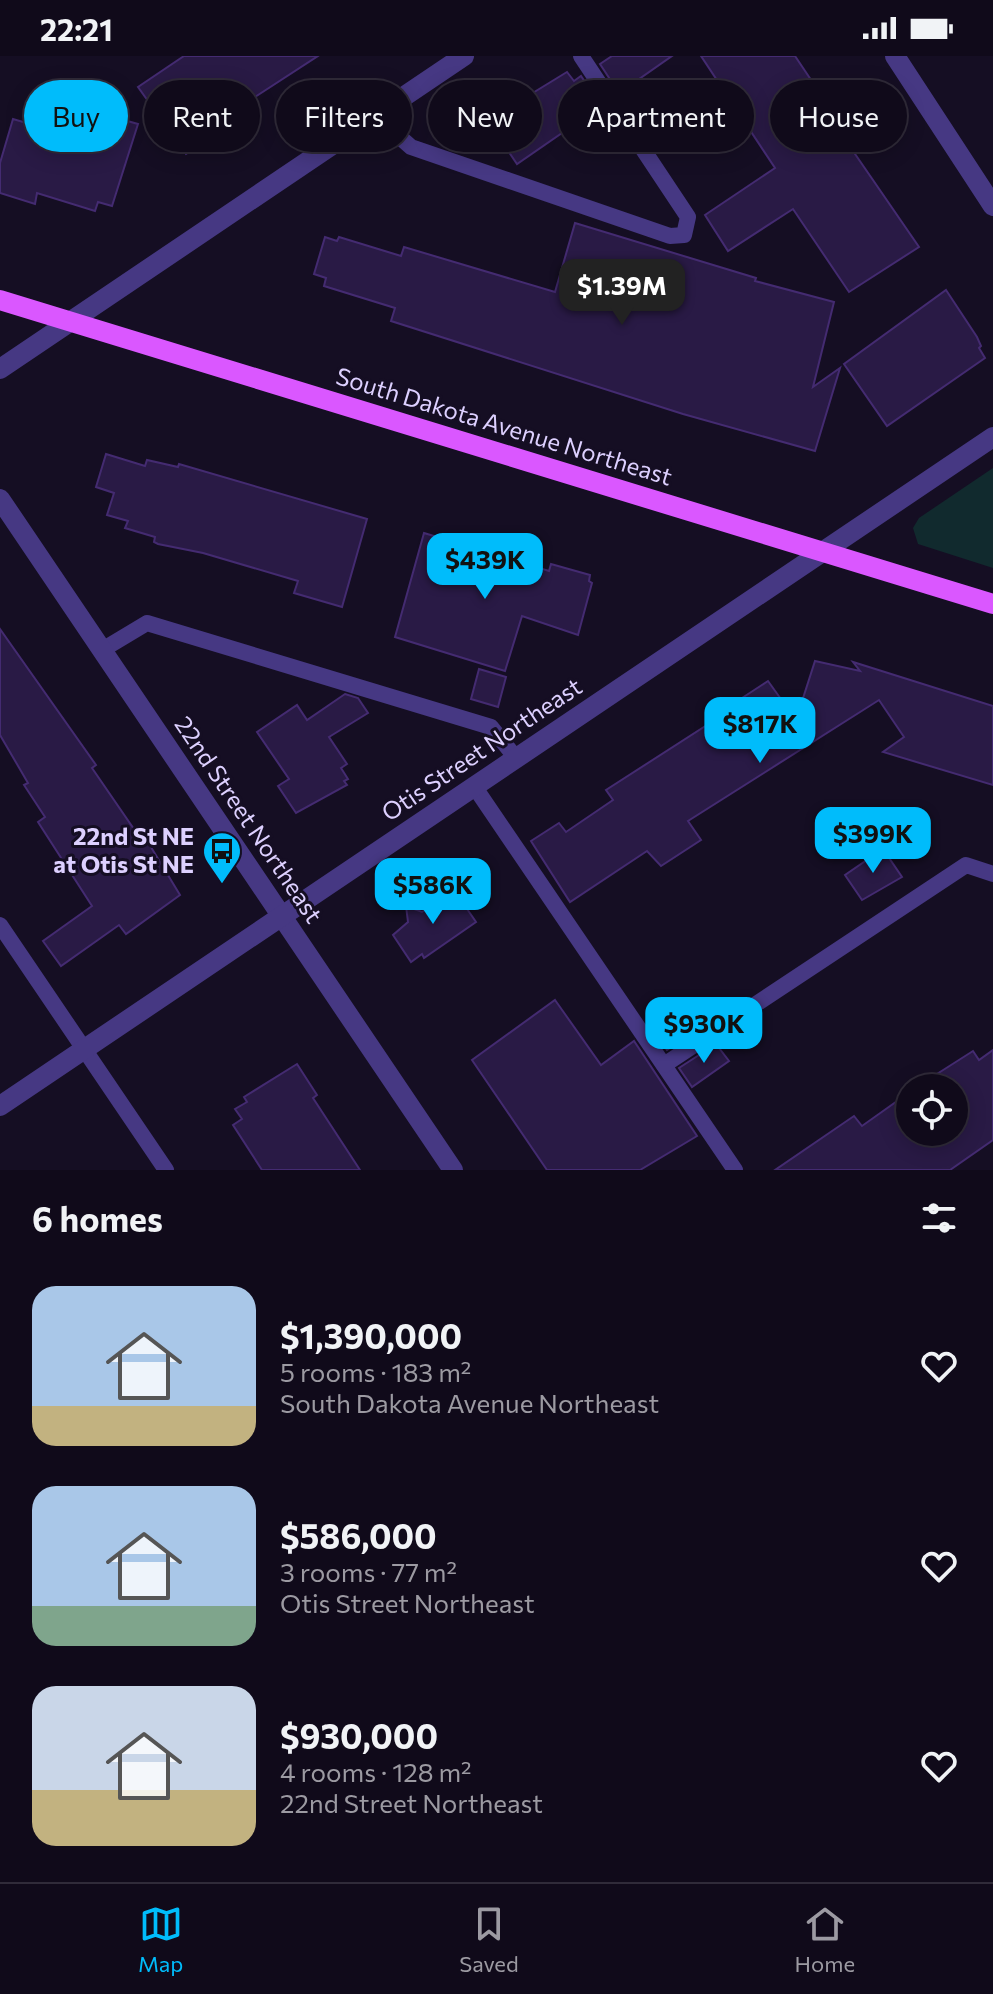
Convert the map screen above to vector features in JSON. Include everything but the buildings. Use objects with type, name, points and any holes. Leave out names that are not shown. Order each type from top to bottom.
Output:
[{"type":"main road","name":"South Dakota Avenue Northeast","points":[[0,300],[993,604]]},
{"type":"street","points":[[412,91],[464,56]]},
{"type":"street","points":[[895,56],[993,206]]},
{"type":"street","points":[[0,369],[322,152]]},
{"type":"street","name":"Otis Street Northeast","points":[[0,1106],[993,437]]},
{"type":"street","name":"22nd Street Northeast","points":[[0,499],[453,1170]]},
{"type":"lane","points":[[412,147],[670,236],[684,235],[688,217],[581,56]]},
{"type":"lane","points":[[102,650],[147,623],[491,727],[516,758]]},
{"type":"lane","points":[[474,786],[735,1170]]},
{"type":"lane","points":[[664,1065],[966,865],[993,874]]},
{"type":"lane","points":[[0,925],[166,1170]]},
{"type":"green space","points":[[993,468],[993,568],[918,544],[913,528],[919,518]]},
{"type":"place","name":"22nd St NE at Otis St NE","points":[[222,885]]}]
